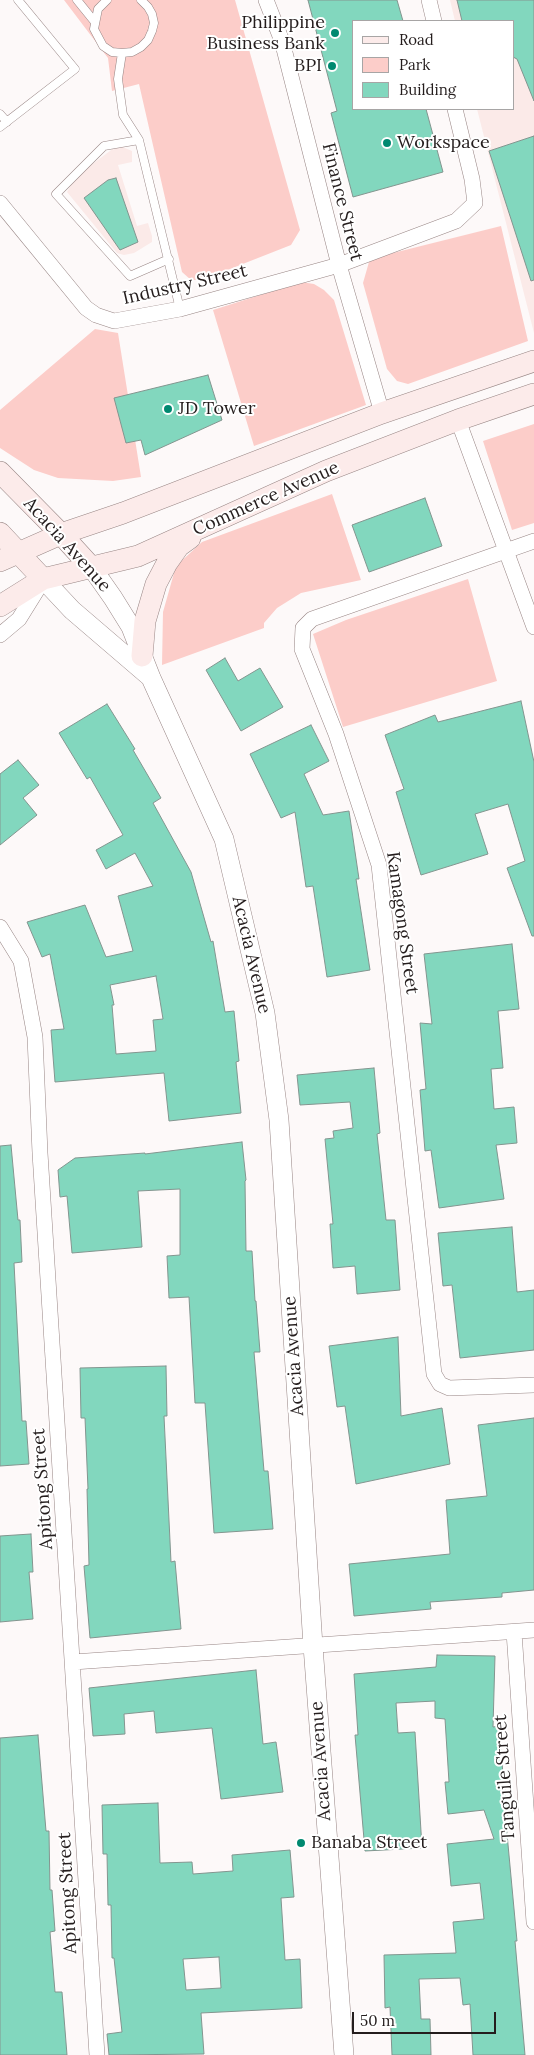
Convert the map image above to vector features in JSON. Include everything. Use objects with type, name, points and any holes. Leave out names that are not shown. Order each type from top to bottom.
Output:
[{"type":"main road","name":"Commerce Avenue","points":[[9,557],[61,534],[132,509],[382,413],[534,361]]},
{"type":"main road","name":"Commerce Avenue","points":[[0,606],[43,579],[138,556],[326,471],[458,420],[534,394]]},
{"type":"main road","name":"Acacia Avenue","points":[[0,472],[92,568]]},
{"type":"main road","points":[[142,656],[145,621],[156,584],[179,546],[202,528]]},
{"type":"main road","name":"Acacia Avenue","points":[[0,533],[9,557],[43,579]]},
{"type":"street","name":"Finance Street","points":[[266,0],[282,41],[339,264],[382,413]]},
{"type":"street","points":[[429,0],[434,20]]},
{"type":"street","name":"Industry Street","points":[[0,203],[86,308],[96,315],[114,321],[180,309],[339,264],[456,221],[475,203],[472,179],[455,110]]},
{"type":"street","points":[[458,420],[534,627]]},
{"type":"street","name":"Kamagong Street","points":[[534,542],[312,619],[303,628],[302,649],[336,734],[379,865],[434,1374],[440,1384],[448,1388],[534,1385]]},
{"type":"street","name":"Acacia Avenue","points":[[92,568],[130,627],[224,839],[265,1013],[279,1120],[313,1646],[344,2055]]},
{"type":"street","points":[[0,635],[19,619],[43,579]]},
{"type":"street","name":"Acacia Avenue","points":[[43,579],[72,610],[151,678]]},
{"type":"street","name":"Apitong Street","points":[[0,927],[21,961],[35,1036],[40,1153],[97,2055]]},
{"type":"street","points":[[73,1662],[534,1630]]},
{"type":"street","name":"Tanguile Street","points":[[514,1632],[534,1922]]},
{"type":"lane","points":[[0,127],[75,69],[18,0]]},
{"type":"lane","points":[[77,0],[94,22]]},
{"type":"lane","points":[[107,0],[98,9],[94,29],[103,46],[112,52],[122,53],[132,52],[141,47],[148,40],[152,31],[154,23],[152,14],[141,0]]},
{"type":"lane","points":[[122,53],[118,79],[123,115],[139,140],[180,309]]},
{"type":"lane","points":[[0,114],[7,122]]},
{"type":"lane","points":[[139,140],[104,146],[56,194],[130,276],[169,259]]},
{"type":"shaded area","points":[[450,0],[534,0],[534,333],[477,110],[514,110],[514,20],[455,20]]},
{"type":"shaded area","points":[[118,145],[132,151],[132,162],[118,165],[137,226],[148,223],[152,236],[152,242],[134,253],[124,255],[117,253],[67,192],[83,171]]},
{"type":"green space","points":[[64,0],[235,0],[300,230],[291,245],[202,280],[191,280],[182,272],[139,84],[112,91],[108,58]]},
{"type":"green space","points":[[501,226],[528,341],[408,384],[397,381],[387,369],[363,283],[369,262],[381,256]]},
{"type":"green space","points":[[301,282],[314,284],[324,290],[334,300],[366,405],[254,446],[213,310]]},
{"type":"green space","points":[[95,329],[118,333],[141,477],[113,481],[58,478],[34,470],[0,448],[0,410]]},
{"type":"green space","points":[[534,424],[534,523],[512,530],[483,441]]},
{"type":"green space","points":[[332,494],[361,580],[301,593],[277,608],[264,623],[264,628],[162,665],[163,612],[176,566],[202,542]]},
{"type":"green space","points":[[468,579],[497,681],[343,727],[313,634],[346,620]]},
{"type":"building","name":"Workspace","points":[[308,0],[397,0],[403,20],[352,20],[352,110],[426,110],[443,172],[353,197],[331,113],[337,111]]},
{"type":"building","points":[[457,0],[534,0],[534,101],[517,59],[514,58],[514,20],[462,20]]},
{"type":"building","points":[[534,136],[534,280],[531,281],[489,151]]},
{"type":"building","points":[[116,178],[138,242],[120,250],[84,198],[108,180]]},
{"type":"building","name":"JD Tower","points":[[208,375],[222,420],[145,455],[141,440],[126,443],[114,398]]},
{"type":"building","points":[[425,498],[442,546],[369,572],[352,525]]},
{"type":"building","points":[[225,658],[238,681],[260,668],[283,707],[241,731],[206,670]]},
{"type":"building","points":[[521,701],[534,762],[534,936],[532,936],[507,868],[525,861],[508,804],[475,814],[488,854],[421,875],[396,792],[404,789],[385,735],[435,715],[438,722]]},
{"type":"building","points":[[107,704],[135,749],[133,750],[161,798],[153,803],[191,872],[211,942],[213,941],[225,1012],[234,1011],[239,1061],[236,1062],[241,1113],[169,1121],[164,1073],[55,1082],[51,1030],[64,1029],[50,954],[42,957],[27,922],[85,905],[106,957],[133,951],[118,896],[153,886],[135,853],[106,869],[96,850],[123,835],[90,777],[87,779],[59,733]],"holes":[[[156,976],[163,1019],[153,1020],[156,1051],[116,1054],[112,1005],[114,1005],[110,985]]]},
{"type":"building","points":[[311,725],[329,761],[304,774],[323,815],[349,811],[359,879],[356,879],[370,970],[327,977],[313,886],[306,887],[295,812],[281,818],[250,754]]},
{"type":"building","points":[[18,760],[39,785],[23,798],[37,815],[0,845],[0,774]]},
{"type":"building","points":[[512,944],[519,1009],[498,1011],[503,1068],[491,1069],[494,1109],[514,1107],[517,1143],[496,1145],[504,1199],[439,1208],[431,1150],[425,1151],[420,1090],[426,1089],[420,1023],[432,1024],[424,954]]},
{"type":"building","points":[[374,1068],[380,1133],[377,1134],[386,1220],[395,1220],[400,1290],[357,1294],[355,1266],[333,1268],[330,1224],[333,1224],[325,1139],[334,1138],[333,1131],[353,1128],[350,1102],[300,1105],[297,1075]]},
{"type":"building","points":[[242,1142],[246,1180],[246,1251],[252,1251],[260,1352],[254,1352],[264,1471],[268,1471],[273,1529],[214,1533],[205,1403],[195,1403],[189,1297],[169,1298],[167,1256],[180,1255],[180,1189],[138,1191],[142,1247],[72,1253],[67,1196],[60,1197],[58,1170],[75,1158],[145,1154]]},
{"type":"building","points":[[11,1145],[18,1220],[20,1220],[22,1262],[14,1263],[22,1421],[26,1421],[29,1464],[0,1466],[0,1146]]},
{"type":"building","points":[[512,1227],[517,1292],[534,1290],[534,1350],[460,1358],[452,1285],[443,1286],[438,1233]]},
{"type":"building","points":[[398,1337],[401,1416],[442,1408],[450,1464],[356,1484],[345,1406],[337,1407],[329,1346]]},
{"type":"building","points":[[166,1366],[167,1416],[164,1416],[171,1562],[175,1561],[181,1629],[90,1638],[84,1566],[89,1565],[88,1489],[85,1418],[81,1418],[80,1368]]},
{"type":"building","points":[[534,1418],[534,1590],[502,1593],[502,1597],[430,1602],[431,1609],[354,1616],[349,1564],[450,1554],[446,1500],[487,1496],[478,1425]]},
{"type":"building","points":[[31,1534],[33,1572],[29,1572],[33,1619],[0,1622],[0,1536]]},
{"type":"building","points":[[437,1655],[495,1656],[493,1727],[500,1726],[525,2055],[473,2055],[470,2004],[463,2005],[460,1978],[419,1979],[421,2019],[430,2019],[431,2055],[392,2055],[390,2007],[385,2008],[384,1955],[456,1953],[453,1922],[484,1919],[480,1883],[451,1886],[447,1844],[494,1839],[484,1810],[448,1814],[445,1782],[449,1782],[445,1719],[435,1718],[435,1701],[396,1703],[398,1733],[415,1732],[422,1848],[365,1851],[355,1735],[358,1735],[354,1674],[436,1667]]},
{"type":"building","points":[[256,1670],[263,1744],[276,1742],[283,1792],[221,1799],[212,1728],[156,1733],[154,1711],[124,1714],[125,1734],[93,1736],[89,1688]]},
{"type":"building","points":[[38,1735],[46,1831],[49,1831],[50,1890],[52,1890],[55,1931],[50,1932],[55,1992],[62,1992],[67,2055],[0,2055],[0,1738]]},
{"type":"building","points":[[158,1803],[160,1863],[192,1862],[193,1874],[233,1871],[232,1855],[290,1850],[294,1897],[281,1898],[285,1960],[300,1959],[302,2008],[201,2013],[204,2054],[109,2055],[107,2034],[122,2032],[114,1958],[112,1958],[111,1905],[108,1905],[107,1854],[103,1854],[102,1805]],"holes":[[[219,1957],[221,1988],[186,1990],[183,1959]]]},
{"type":"place","name":"Philippine Business Bank","points":[[335,33]]},
{"type":"place","name":"BPI","points":[[332,66]]},
{"type":"place","name":"Workspace","points":[[387,143]]},
{"type":"place","name":"JD Tower","points":[[168,409]]},
{"type":"place","name":"Banaba Street","points":[[301,1843]]}]
